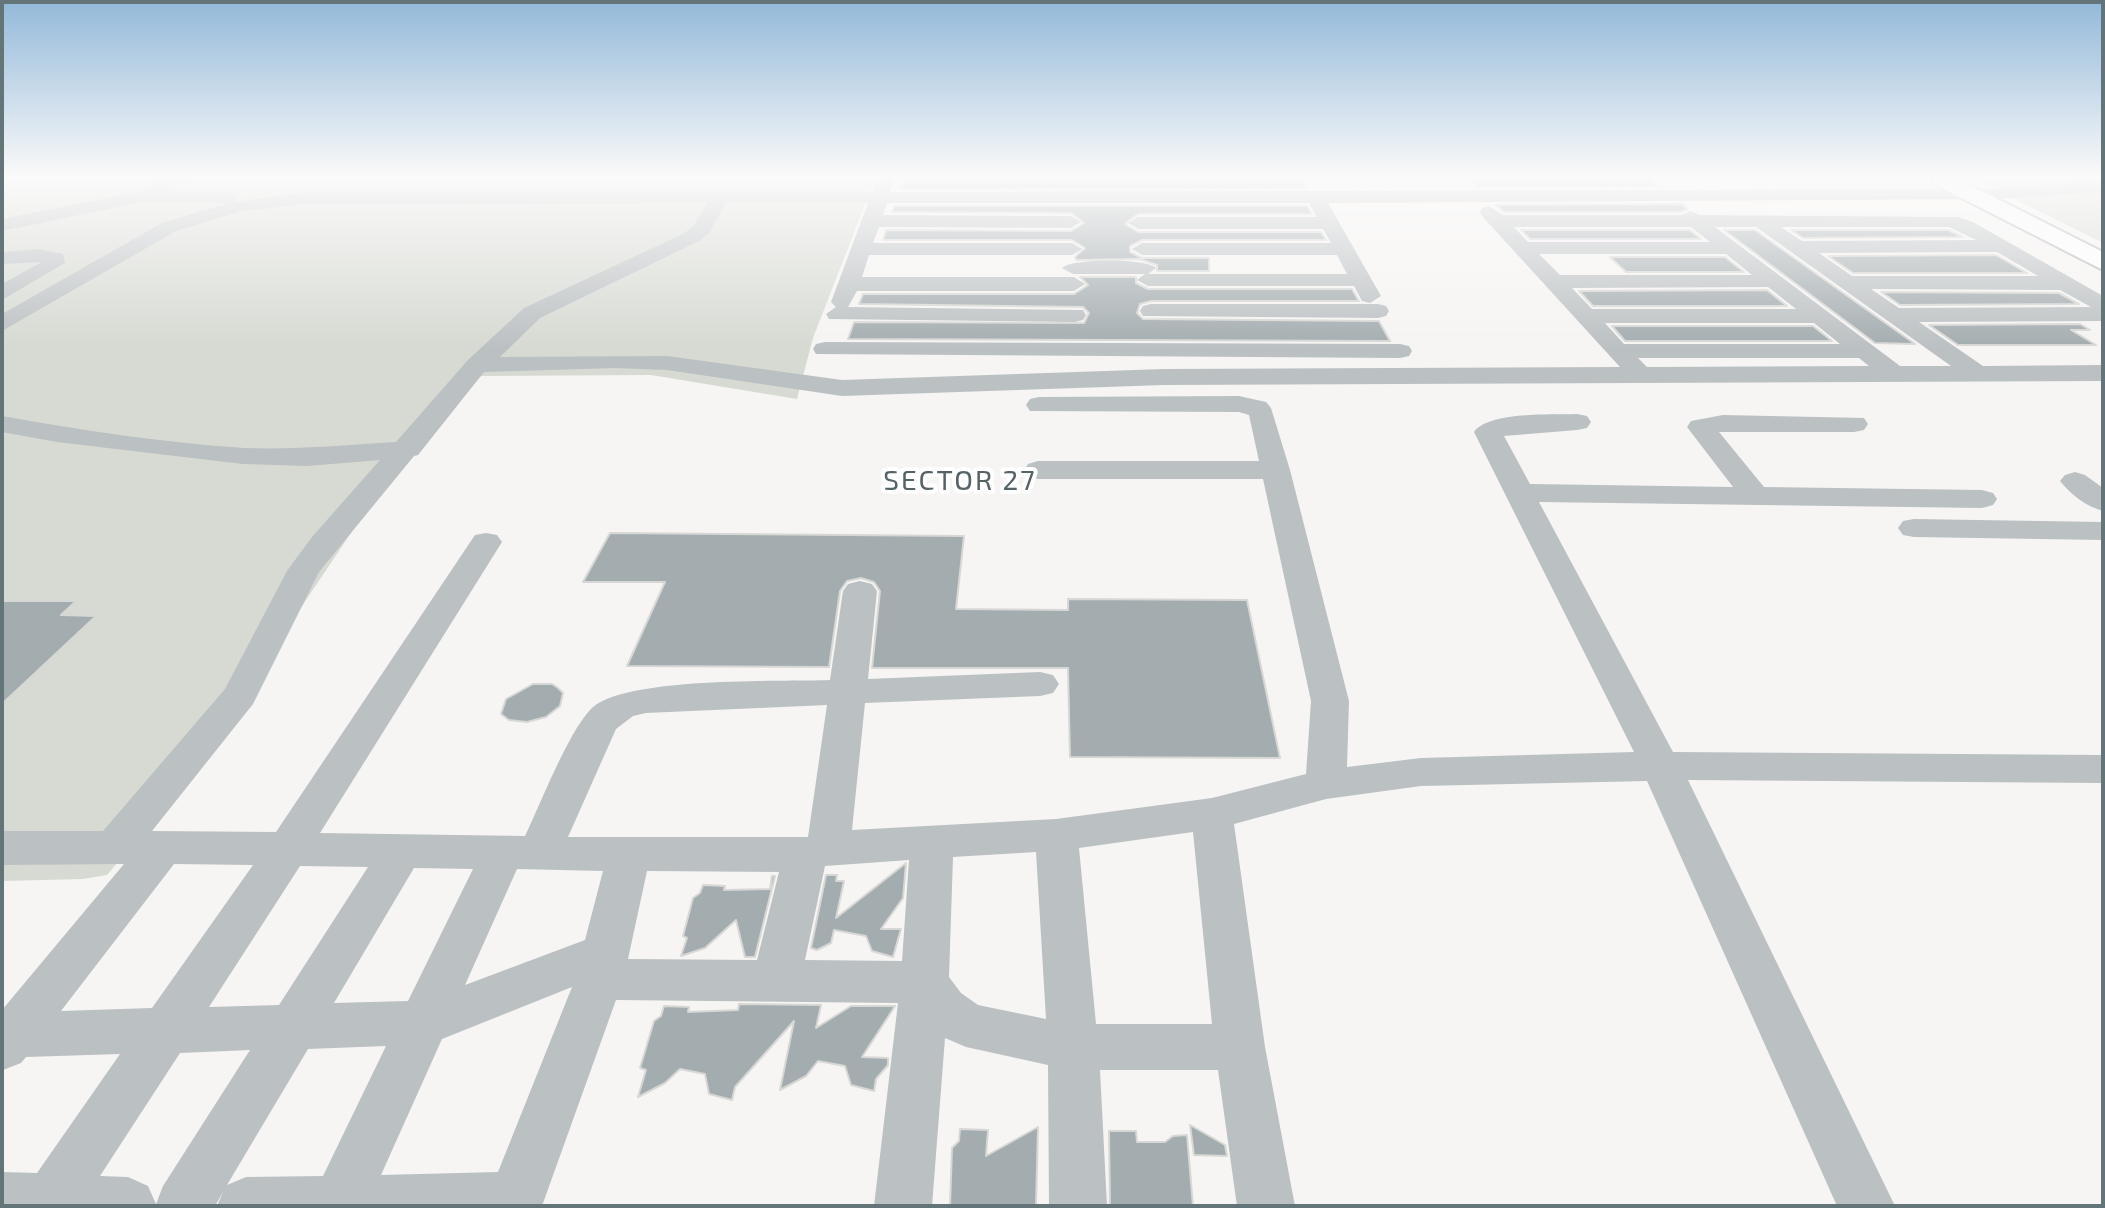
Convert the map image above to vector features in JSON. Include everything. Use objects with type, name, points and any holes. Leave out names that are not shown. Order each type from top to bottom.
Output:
[{"type":"main road","points":[[2056,235],[2103,262]]},
{"type":"main road","points":[[2072,235],[2103,250]]},
{"type":"street","points":[[2,324],[155,235]]},
{"type":"street","points":[[115,847],[240,695],[310,562],[477,365],[532,313],[694,235]]},
{"type":"street","points":[[814,386],[866,235]]},
{"type":"street","points":[[1072,235],[1078,392]]},
{"type":"street","points":[[1140,235],[1164,377]]},
{"type":"street","points":[[1337,235],[1414,377]]},
{"type":"street","points":[[1511,235],[1642,377]]},
{"type":"street","points":[[1713,235],[1896,375]]},
{"type":"street","points":[[1781,235],[1978,374]]},
{"type":"street","points":[[1980,235],[2103,305]]},
{"type":"street","points":[[1798,247],[2001,246]]},
{"type":"street","points":[[1867,247],[1920,283]]},
{"type":"street","points":[[1929,247],[1989,283]]},
{"type":"street","points":[[1523,248],[1729,248]]},
{"type":"street","points":[[1658,248],[1696,282]]},
{"type":"street","points":[[861,249],[1073,267]]},
{"type":"street","points":[[1145,266],[1215,249],[1344,249]]},
{"type":"street","points":[[1215,249],[1225,280]]},
{"type":"street","points":[[2,258],[37,255],[56,258],[55,263],[2,293]]},
{"type":"street","points":[[848,284],[1073,267],[1145,266],[1225,280],[1362,280]]},
{"type":"street","points":[[1554,282],[1696,282],[1826,267]]},
{"type":"street","points":[[1848,282],[2065,283]]},
{"type":"street","points":[[1151,311],[1378,311]]},
{"type":"street","points":[[837,314],[1075,315]]},
{"type":"street","points":[[1895,315],[2103,314]]},
{"type":"street","points":[[1585,316],[1817,316]]},
{"type":"street","points":[[825,349],[1400,351]]},
{"type":"street","points":[[1618,351],[1862,351]]},
{"type":"street","points":[[477,365],[615,361],[667,363],[814,386],[1078,392],[1248,405],[1262,414],[1330,701],[1326,784]]},
{"type":"street","points":[[1039,405],[1078,392],[1164,377],[2103,373]]},
{"type":"street","points":[[1577,422],[1510,425],[1488,432],[1661,766],[1866,1206]]},
{"type":"street","points":[[1755,496],[1701,427],[1723,423],[1854,424]]},
{"type":"street","points":[[2,424],[57,434],[243,456],[307,457],[408,449]]},
{"type":"street","points":[[1038,470],[1276,470]]},
{"type":"street","points":[[2075,481],[2103,502]]},
{"type":"street","points":[[1518,493],[1982,499]]},
{"type":"street","points":[[1914,528],[2103,531]]},
{"type":"street","points":[[33,1203],[164,1031],[287,850],[486,542]]},
{"type":"street","points":[[777,978],[816,852],[847,693],[860,591]]},
{"type":"street","points":[[339,1204],[424,1023],[520,854],[606,714],[624,704],[646,700],[1040,684]]},
{"type":"street","points":[[2,848],[163,847],[629,856],[816,852],[1056,835],[1212,814],[1326,784],[1421,772],[1661,766],[2103,769]]},
{"type":"street","points":[[1212,814],[1240,1047],[1266,1206]]},
{"type":"street","points":[[1056,835],[1073,1047],[1078,1206]]},
{"type":"street","points":[[903,1206],[925,982],[932,844]]},
{"type":"street","points":[[7,1042],[163,847]]},
{"type":"street","points":[[183,1206],[401,852]]},
{"type":"street","points":[[246,1206],[514,1203],[603,965],[629,856]]},
{"type":"street","points":[[7,1042],[164,1031],[424,1023],[603,965],[777,978],[925,982]]},
{"type":"street","points":[[925,982],[944,1008],[966,1025],[1073,1047],[1240,1047]]},
{"type":"street","points":[[33,1203],[128,1206]]},
{"type":"shaded area","points":[[2,235],[853,235],[813,338],[797,399],[651,375],[481,376],[359,521],[176,794],[107,875],[83,879],[2,881]]},
{"type":"shaded area","points":[[2088,235],[2103,235],[2103,243]]},
{"type":"building","points":[[884,235],[1323,235],[1326,240],[1142,240],[1130,246],[1130,252],[1142,258],[1209,258],[1209,271],[1157,271],[1157,265],[1139,259],[1076,260],[1075,257],[1085,248],[1072,240],[883,240]]},
{"type":"building","points":[[1526,235],[1697,235],[1701,239],[1530,239]]},
{"type":"building","points":[[1731,235],[1763,235],[1915,344],[1875,343]]},
{"type":"building","points":[[1799,235],[1963,237],[1803,238]]},
{"type":"building","points":[[1996,255],[2027,273],[1853,273],[1828,256]]},
{"type":"building","points":[[1610,257],[1725,257],[1744,272],[1626,272]]},
{"type":"building","points":[[1080,277],[1136,277],[1136,283],[1148,289],[1352,289],[1359,301],[1151,301],[1140,304],[1137,313],[1143,319],[1379,321],[1390,341],[848,339],[854,322],[1084,323],[1089,313],[1083,307],[859,304],[863,294],[1074,294],[1088,285]]},
{"type":"building","points":[[1767,290],[1787,306],[1593,306],[1579,291]]},
{"type":"building","points":[[1881,292],[2059,293],[2079,304],[1900,305]]},
{"type":"building","points":[[2080,324],[2090,330],[2071,330],[2096,345],[1958,345],[1929,325]]},
{"type":"building","points":[[1612,326],[1813,326],[1832,341],[1625,341]]},
{"type":"building","points":[[610,533],[964,536],[956,609],[1068,610],[1068,599],[1247,600],[1280,758],[1070,757],[1068,668],[872,668],[880,591],[874,582],[861,578],[847,581],[840,591],[829,667],[627,666],[665,582],[583,582]]},
{"type":"building","points":[[2,601],[76,601],[61,615],[96,616],[2,704]]},
{"type":"building","points":[[533,684],[552,684],[558,688],[563,693],[560,706],[546,717],[527,722],[509,720],[501,714],[506,699]]},
{"type":"building","points":[[906,863],[903,898],[881,929],[901,929],[893,957],[872,951],[866,936],[834,930],[831,943],[817,950],[811,948],[826,875],[837,875],[836,881],[844,881],[836,918]]},
{"type":"building","points":[[772,876],[775,876],[755,957],[745,957],[736,920],[705,948],[681,956],[693,898],[700,893],[703,885],[725,886],[724,890],[770,889]]},
{"type":"building","points":[[739,1004],[821,1005],[816,1028],[851,1006],[895,1006],[862,1057],[888,1058],[888,1065],[876,1079],[874,1091],[851,1085],[845,1066],[818,1061],[806,1076],[780,1090],[794,1021],[735,1087],[732,1100],[709,1094],[705,1074],[680,1069],[665,1083],[638,1097],[646,1070],[640,1068],[654,1021],[661,1016],[664,1006],[689,1007],[688,1012],[738,1010]]},
{"type":"building","points":[[1190,1125],[1225,1145],[1227,1156],[1194,1155]]},
{"type":"building","points":[[1038,1127],[1036,1206],[950,1206],[952,1148],[959,1141],[960,1129],[988,1130],[986,1156]]},
{"type":"building","points":[[1109,1131],[1136,1131],[1137,1142],[1165,1142],[1173,1136],[1187,1135],[1193,1206],[1110,1206]]},
{"type":"district","name":"SECTOR 27","points":[[960,481]]}]
